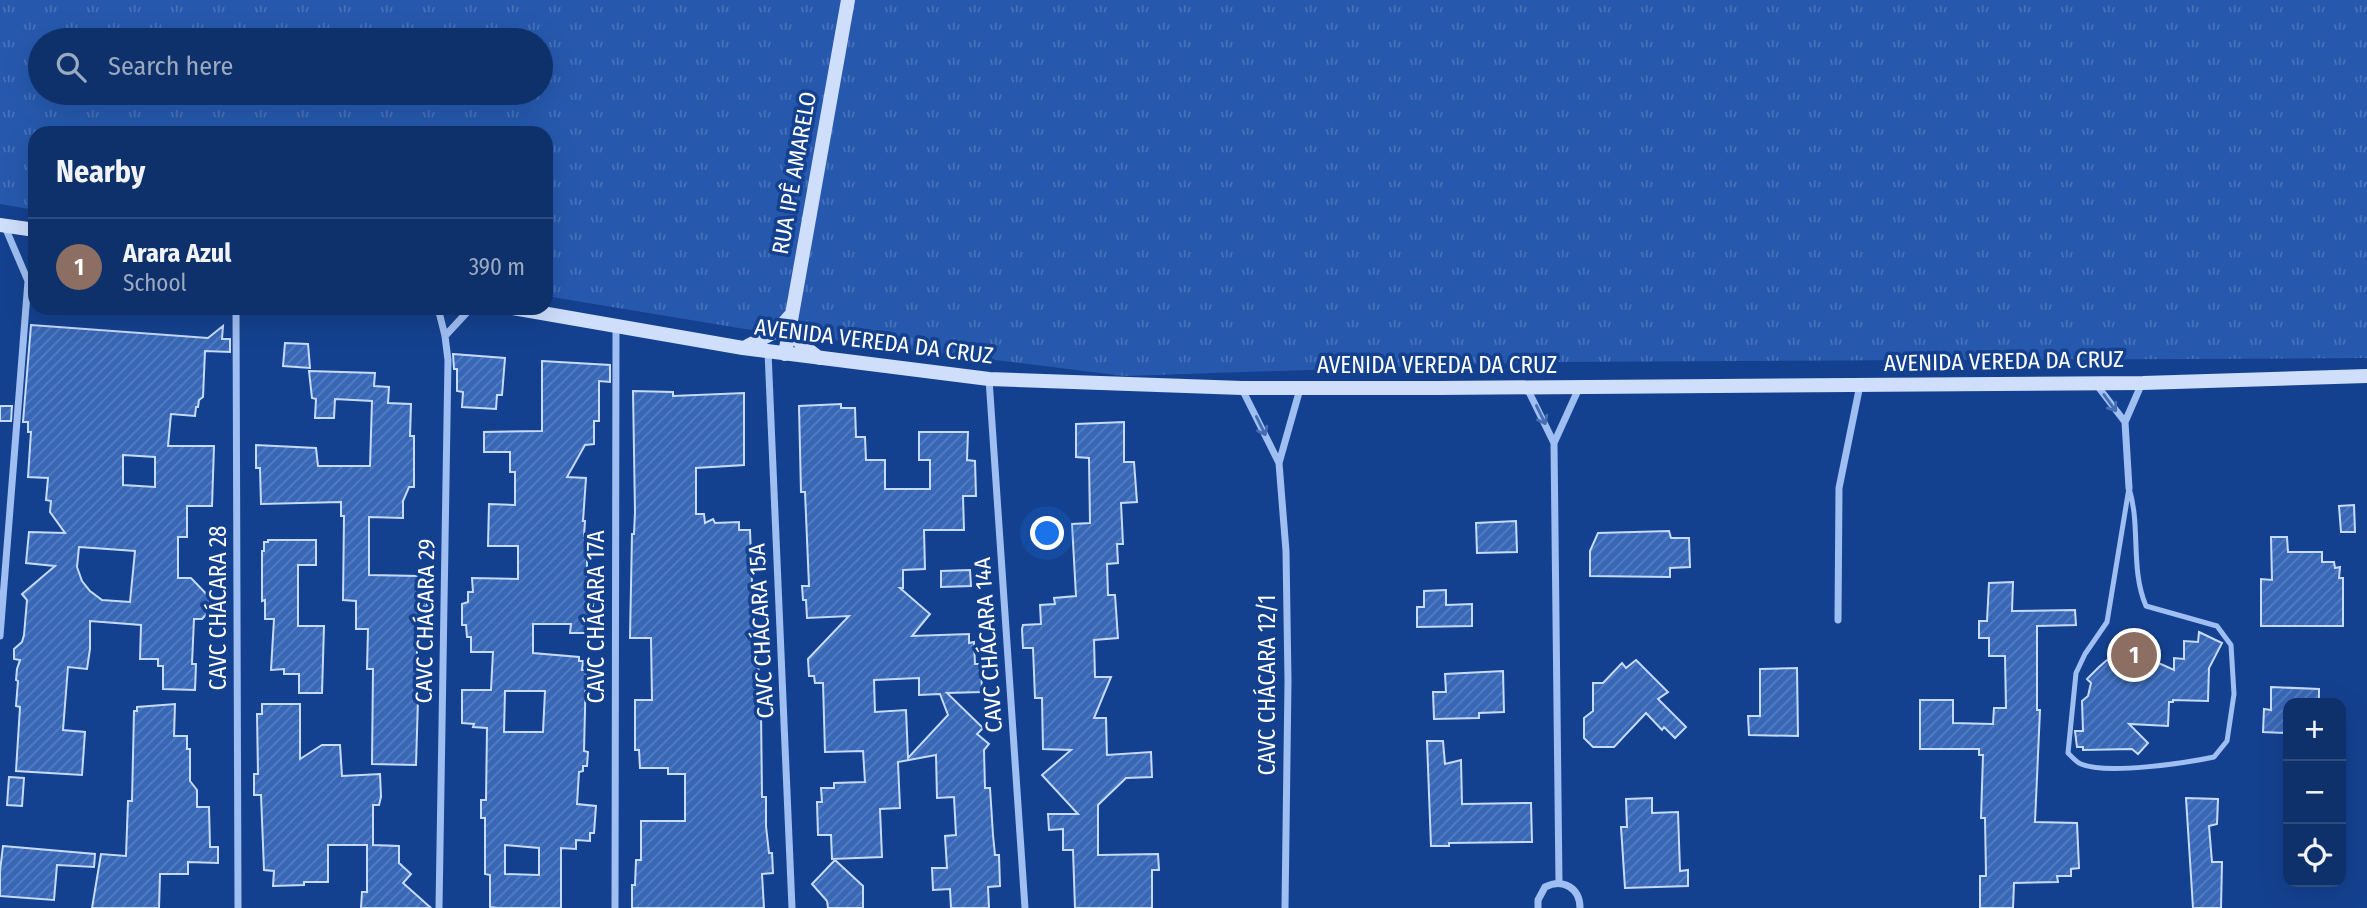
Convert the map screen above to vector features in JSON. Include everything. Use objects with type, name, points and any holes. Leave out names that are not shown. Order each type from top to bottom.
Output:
[{"type":"street","name":"RUA IPÊ AMARELO","points":[[785,354],[848,0]]},
{"type":"street","points":[[2,226],[28,229]]},
{"type":"street","points":[[2,226],[28,281]]},
{"type":"street","points":[[743,348],[778,330],[792,312]]},
{"type":"street","points":[[0,636],[29,315]]},
{"type":"street","name":"CAVC CHÁCARA 28","points":[[236,315],[238,908]]},
{"type":"street","name":"CAVC CHÁCARA 29","points":[[439,908],[448,360],[440,315]]},
{"type":"street","points":[[445,335],[464,315]]},
{"type":"street","name":"AVENIDA VEREDA DA CRUZ","points":[[551,315],[768,352],[989,379],[1242,388],[2143,383],[2367,376]]},
{"type":"street","name":"CAVC CHÁCARA 17A","points":[[615,908],[616,327]]},
{"type":"street","points":[[789,327],[802,345],[820,359]]},
{"type":"street","name":"CAVC CHÁCARA 15A","points":[[768,352],[792,908]]},
{"type":"street","points":[[2312,377],[2367,367]]},
{"type":"street","name":"CAVC CHÁCARA 14A","points":[[989,379],[1025,908]]},
{"type":"street","points":[[2096,383],[2125,422]]},
{"type":"street","points":[[2129,488],[2125,422],[2143,383]]},
{"type":"street","points":[[1838,620],[1839,488],[1860,385]]},
{"type":"street","points":[[1527,387],[1555,443]]},
{"type":"street","points":[[1559,883],[1555,443],[1579,387]]},
{"type":"street","name":"CAVC CHÁCARA 12/1","points":[[1242,388],[1279,463]]},
{"type":"street","name":"CAVC CHÁCARA 12/1","points":[[1285,908],[1288,681],[1286,551],[1279,463],[1300,388]]},
{"type":"street","points":[[1538,908],[1538,900],[1545,887],[1559,883],[1573,888],[1580,908]]},
{"type":"lane","points":[[2129,488],[2136,527],[2139,588],[2146,606],[2217,626],[2231,645],[2234,694],[2227,741],[2214,757],[2181,763],[2103,768],[2080,763],[2067,753],[2076,673],[2085,654],[2107,622],[2129,488]]},
{"type":"green space","points":[[0,0],[2367,0],[2367,358],[1546,362],[1124,376],[745,329],[553,297],[553,126],[28,126],[28,209],[0,204]]},
{"type":"building","points":[[31,325],[208,338],[223,326],[222,339],[230,339],[230,352],[205,351],[203,397],[196,407],[195,416],[171,414],[168,446],[214,446],[212,506],[187,506],[187,537],[178,537],[178,578],[191,578],[216,604],[202,619],[194,619],[192,664],[196,664],[195,690],[163,689],[163,666],[158,666],[158,659],[140,659],[141,625],[90,621],[87,669],[68,667],[63,730],[85,732],[82,775],[16,771],[20,707],[16,706],[16,680],[20,660],[14,659],[14,649],[22,642],[24,635],[27,600],[22,594],[55,566],[26,563],[29,532],[65,533],[50,512],[51,501],[46,500],[48,478],[28,477],[31,432],[28,432],[28,422],[23,422]],"holes":[[[123,455],[155,457],[155,487],[123,485]],[[79,547],[135,551],[130,602],[102,600],[90,591],[82,581],[77,567]]]},
{"type":"building","points":[[285,343],[308,344],[310,368],[283,366]]},
{"type":"building","points":[[453,354],[505,358],[502,395],[497,395],[496,409],[462,407],[463,392],[457,391],[457,369],[454,369]]},
{"type":"building","points":[[542,361],[610,365],[610,382],[599,381],[599,421],[594,421],[594,444],[585,445],[567,477],[586,478],[583,521],[584,536],[587,536],[587,589],[594,588],[592,626],[586,626],[586,633],[570,633],[571,624],[533,624],[533,653],[579,657],[579,661],[583,661],[582,670],[586,670],[584,751],[588,752],[587,766],[583,766],[583,771],[579,772],[577,804],[596,806],[594,833],[590,833],[590,841],[576,840],[576,849],[561,848],[561,908],[498,908],[490,907],[490,875],[485,874],[485,818],[481,818],[481,800],[486,800],[487,728],[462,723],[462,690],[491,690],[493,652],[471,652],[471,637],[467,637],[466,625],[462,625],[462,604],[468,602],[468,592],[473,592],[472,578],[518,579],[518,546],[488,546],[489,504],[515,505],[515,472],[510,472],[510,452],[484,452],[484,432],[542,431]],"holes":[[[505,691],[545,691],[543,732],[504,732]],[[505,845],[539,848],[539,875],[505,874]]]},
{"type":"building","points":[[309,371],[375,373],[374,386],[389,387],[388,403],[411,404],[410,436],[414,436],[414,487],[409,487],[403,501],[403,518],[369,517],[369,575],[419,576],[419,584],[427,584],[427,607],[420,606],[417,627],[419,666],[416,765],[372,764],[373,669],[367,669],[368,629],[356,629],[356,601],[343,600],[344,516],[341,516],[341,502],[261,504],[256,445],[316,448],[318,466],[370,466],[372,401],[335,399],[334,418],[315,418],[316,399],[312,398]]},
{"type":"building","points":[[633,391],[673,392],[673,396],[744,393],[744,465],[696,468],[696,514],[704,514],[705,523],[713,519],[715,523],[739,522],[739,530],[750,530],[761,710],[762,797],[766,797],[766,826],[773,873],[762,874],[764,908],[632,908],[636,860],[641,860],[641,821],[685,821],[685,774],[668,774],[668,768],[640,768],[639,750],[635,750],[635,700],[652,700],[651,638],[630,638],[632,534],[635,512]]},
{"type":"building","points":[[841,404],[841,408],[855,408],[856,437],[865,437],[866,460],[885,460],[885,489],[930,489],[930,460],[919,460],[919,432],[968,432],[967,460],[975,461],[976,496],[963,496],[964,530],[924,530],[925,569],[903,570],[903,588],[900,588],[930,614],[912,636],[969,634],[969,643],[974,642],[975,664],[981,664],[982,692],[947,693],[983,728],[977,734],[989,744],[984,750],[985,788],[990,788],[995,855],[999,855],[1000,886],[988,887],[989,908],[951,908],[950,889],[933,890],[932,868],[947,868],[945,836],[956,835],[954,797],[937,798],[936,755],[898,762],[900,808],[880,809],[882,857],[832,859],[831,835],[818,835],[817,802],[822,802],[821,788],[834,788],[834,783],[865,782],[863,751],[825,752],[823,683],[815,683],[814,676],[809,676],[808,659],[849,616],[807,618],[802,586],[809,586],[805,492],[801,492],[799,406]],"holes":[[[919,678],[919,695],[940,694],[948,715],[908,758],[906,710],[875,712],[874,680]]]},
{"type":"building","points":[[0,406],[12,406],[11,421],[0,421]]},
{"type":"building","points":[[1124,422],[1124,462],[1134,462],[1137,502],[1121,503],[1123,544],[1117,544],[1118,563],[1107,564],[1108,595],[1115,595],[1118,638],[1094,640],[1095,677],[1111,677],[1094,718],[1106,718],[1107,755],[1151,752],[1152,777],[1126,778],[1098,805],[1098,855],[1158,854],[1159,870],[1152,870],[1152,908],[1075,908],[1073,850],[1063,850],[1063,829],[1049,830],[1048,814],[1078,814],[1042,775],[1071,750],[1043,749],[1042,698],[1035,698],[1033,648],[1023,648],[1022,629],[1023,625],[1041,624],[1040,605],[1055,604],[1054,598],[1076,596],[1072,524],[1090,523],[1089,458],[1076,457],[1076,424]]},
{"type":"building","points":[[2354,505],[2355,532],[2341,532],[2339,506]]},
{"type":"building","points":[[1516,521],[1517,552],[1477,553],[1476,523]]},
{"type":"building","points":[[1669,531],[1671,538],[1689,538],[1690,567],[1670,568],[1670,577],[1590,576],[1590,551],[1598,533]]},
{"type":"building","points":[[2271,537],[2287,537],[2288,552],[2322,552],[2322,562],[2334,562],[2335,568],[2340,567],[2339,578],[2343,578],[2343,626],[2261,626],[2261,579],[2272,580]]},
{"type":"building","points":[[316,540],[316,565],[298,565],[298,626],[324,626],[322,693],[299,693],[299,674],[284,674],[284,669],[271,670],[274,619],[265,619],[265,600],[262,601],[262,551],[264,542]]},
{"type":"building","points":[[970,570],[971,586],[941,587],[941,571]]},
{"type":"building","points":[[2013,582],[2012,611],[2075,610],[2076,625],[2037,626],[2037,710],[2040,710],[2035,822],[2077,823],[2079,868],[2071,869],[2071,876],[2057,876],[2058,882],[2014,883],[2013,908],[1980,908],[1980,876],[1986,876],[1985,818],[1981,818],[1983,755],[1979,755],[1979,749],[1920,749],[1920,700],[1953,700],[1953,723],[1993,724],[1994,708],[2006,708],[2005,656],[1989,656],[1989,638],[1979,638],[1979,621],[1987,621],[1989,583]]},
{"type":"building","points":[[1446,590],[1446,605],[1472,604],[1472,626],[1417,627],[1417,607],[1424,607],[1424,591]]},
{"type":"building","points":[[2199,632],[2222,643],[2209,668],[2208,701],[2169,702],[2168,726],[2129,724],[2148,743],[2138,754],[2132,749],[2083,750],[2083,747],[2077,747],[2075,731],[2083,731],[2082,701],[2088,696],[2091,683],[2087,679],[2099,667],[2107,660],[2125,677],[2124,662],[2152,660],[2174,670],[2174,658],[2184,659],[2184,641],[2198,642]]},
{"type":"building","points":[[1636,660],[1668,692],[1658,699],[1686,727],[1675,738],[1664,727],[1662,730],[1646,713],[1614,747],[1593,747],[1584,738],[1584,718],[1593,711],[1593,683],[1603,683],[1622,663],[1626,668]]},
{"type":"building","points":[[1797,668],[1798,736],[1749,735],[1748,716],[1760,716],[1760,669]]},
{"type":"building","points":[[1503,671],[1504,712],[1479,713],[1479,718],[1434,719],[1433,692],[1446,692],[1445,674]]},
{"type":"building","points":[[2271,687],[2319,689],[2319,698],[2283,698],[2283,733],[2263,732],[2264,709],[2271,710]]},
{"type":"building","points":[[175,704],[174,736],[187,736],[187,749],[190,749],[190,781],[197,790],[197,807],[209,807],[210,847],[218,847],[218,863],[188,862],[188,874],[160,874],[159,908],[92,908],[101,854],[126,856],[128,801],[132,801],[134,711],[137,711],[137,707]]},
{"type":"building","points":[[262,704],[300,704],[300,759],[322,745],[340,745],[342,776],[380,774],[381,797],[379,805],[373,805],[373,845],[399,846],[399,863],[411,874],[403,883],[431,908],[361,908],[362,892],[367,892],[367,845],[328,845],[328,882],[273,886],[274,871],[264,870],[261,795],[254,795],[254,774],[258,774],[257,714],[262,714]]},
{"type":"building","points":[[1427,741],[1443,741],[1445,764],[1461,760],[1462,804],[1531,803],[1532,842],[1449,843],[1449,846],[1431,846]]},
{"type":"building","points":[[9,777],[24,778],[22,806],[7,805]]},
{"type":"building","points":[[1652,798],[1652,813],[1678,812],[1680,871],[1688,870],[1688,886],[1625,888],[1621,827],[1627,827],[1626,799]]},
{"type":"building","points":[[2186,798],[2218,799],[2217,824],[2209,826],[2212,862],[2222,862],[2221,908],[2193,908]]},
{"type":"building","points":[[3,846],[95,854],[94,867],[57,865],[54,900],[0,896]]},
{"type":"building","points":[[835,860],[863,886],[863,908],[828,908],[827,901],[812,884]]},
{"type":"place","name":"Arara Azul","points":[[2134,655]]}]
